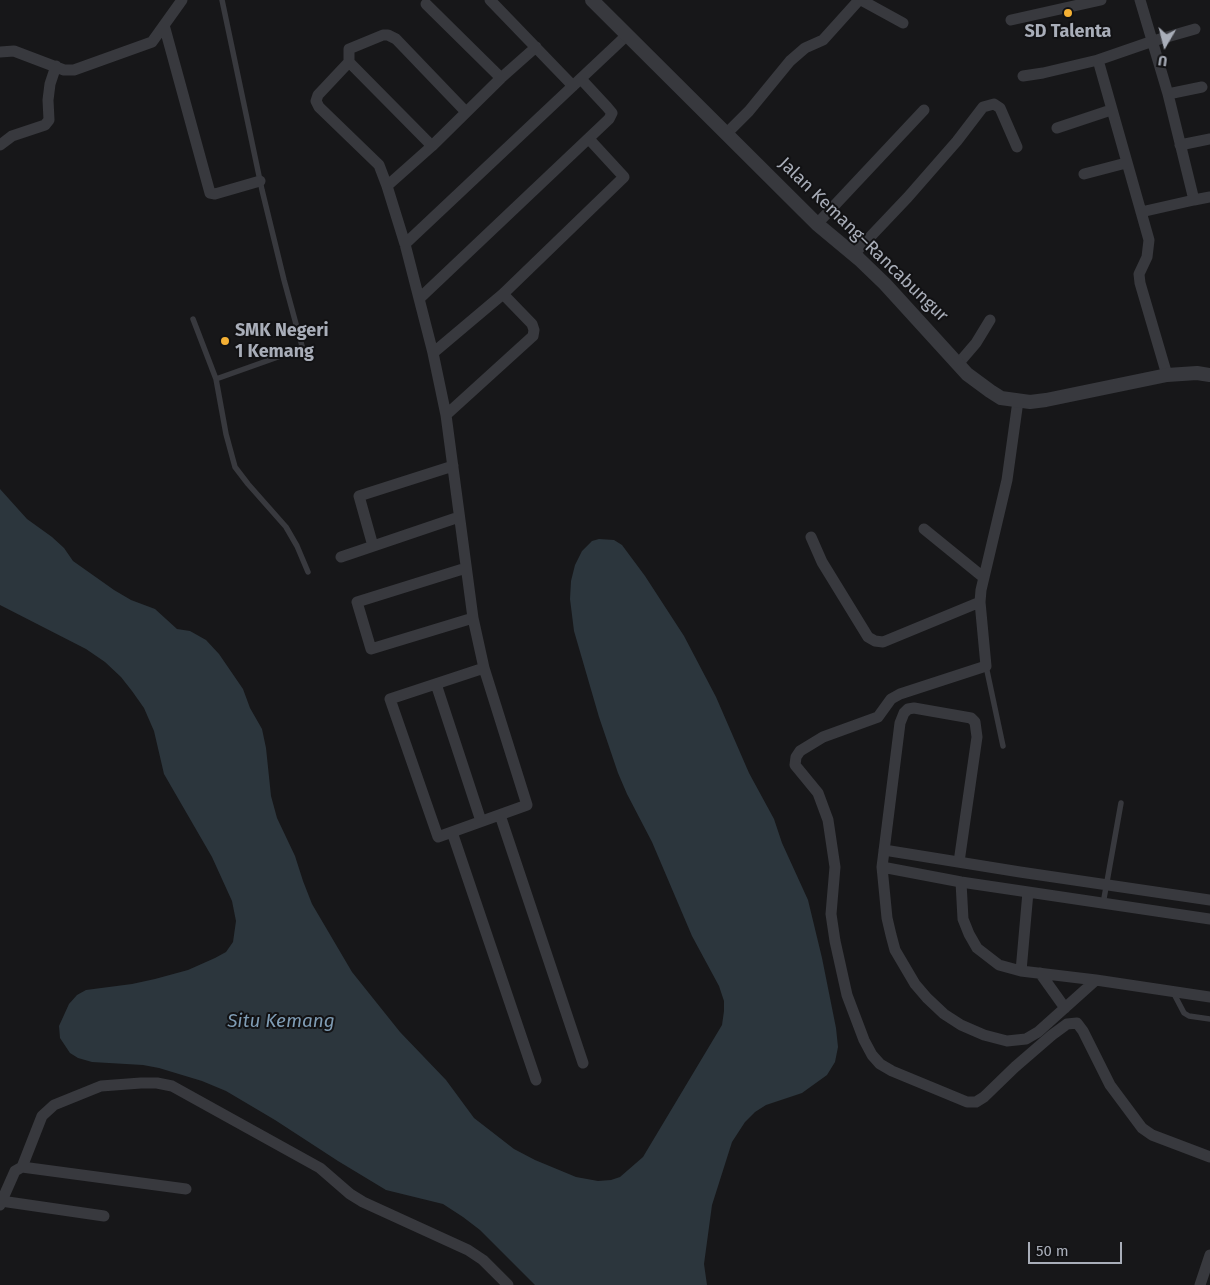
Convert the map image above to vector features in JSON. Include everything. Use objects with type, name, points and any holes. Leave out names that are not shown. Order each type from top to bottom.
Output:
[{"type":"street","points":[[0,52],[14,50],[64,70],[74,70],[152,42],[182,0]]},
{"type":"street","points":[[420,298],[604,125],[612,113],[536,47],[490,0]]},
{"type":"street","name":"Jalan Kemang–Rancabungur","points":[[592,0],[626,36],[818,224],[859,259],[891,290],[958,364],[979,384],[1001,398],[1018,401],[1046,400],[1167,376],[1197,373],[1210,375]]},
{"type":"street","points":[[727,133],[749,111],[790,61],[805,48],[823,40],[860,0],[903,23]]},
{"type":"street","points":[[1011,20],[1101,0]]},
{"type":"street","points":[[1140,0],[1168,94],[1194,200]]},
{"type":"street","points":[[426,4],[501,78]]},
{"type":"street","points":[[164,25],[210,193],[215,194],[260,181]]},
{"type":"street","points":[[1023,76],[1098,60],[1195,29]]},
{"type":"street","points":[[466,112],[396,39],[388,35],[383,35],[349,49],[349,62],[318,95],[316,101],[378,165],[387,186],[405,244],[420,298],[446,415],[473,618],[484,668],[527,805],[438,837],[390,699],[484,668]]},
{"type":"street","points":[[405,244],[626,36]]},
{"type":"street","points":[[387,186],[536,47]]},
{"type":"street","points":[[1098,60],[1149,240],[1147,257],[1139,274],[1140,283],[1167,376]]},
{"type":"street","points":[[349,62],[432,146]]},
{"type":"street","points":[[0,145],[12,136],[45,125],[49,120],[48,100],[50,84],[56,66]]},
{"type":"street","points":[[1168,94],[1202,87]]},
{"type":"street","points":[[853,255],[908,197],[957,141],[983,107],[994,104],[1000,108],[1017,147]]},
{"type":"street","points":[[818,224],[924,110]]},
{"type":"street","points":[[1057,128],[1111,110]]},
{"type":"street","points":[[433,353],[504,294],[624,177],[589,139]]},
{"type":"street","points":[[1180,145],[1210,139]]},
{"type":"street","points":[[1084,174],[1126,163]]},
{"type":"street","points":[[1141,212],[1210,196]]},
{"type":"street","points":[[446,415],[533,336],[532,324],[504,294]]},
{"type":"street","points":[[958,364],[976,343],[990,320]]},
{"type":"street","points":[[1018,401],[1007,480],[983,577],[980,602],[986,666],[900,694],[891,699],[878,717],[823,737],[800,751],[796,757],[795,765],[818,793],[828,820],[835,867],[831,914],[832,926],[847,995],[864,1040],[872,1055],[880,1064],[892,1071],[967,1102],[976,1102],[984,1097],[1015,1066],[1052,1035],[1067,1024],[1075,1022],[1084,1031],[1115,1092],[1142,1128],[1152,1135],[1210,1157]]},
{"type":"street","points":[[373,546],[359,496],[453,466]]},
{"type":"street","points":[[341,557],[459,517]]},
{"type":"street","points":[[924,529],[983,577]]},
{"type":"street","points":[[811,537],[822,562],[868,637],[875,641],[883,642],[980,602]]},
{"type":"street","points":[[466,568],[357,602],[371,649],[473,618]]},
{"type":"street","points":[[436,684],[481,821]]},
{"type":"street","points":[[959,862],[977,737],[975,722],[971,718],[914,708],[908,709],[900,723],[882,867],[887,918],[895,950],[915,984],[944,1014],[961,1025],[984,1035],[1007,1041],[1020,1040],[1031,1036],[1096,980]]},
{"type":"street","points":[[500,815],[583,1063]]},
{"type":"street","points":[[452,832],[536,1080]]},
{"type":"street","points":[[884,850],[1210,900]]},
{"type":"street","points":[[882,867],[961,882],[1210,919]]},
{"type":"street","points":[[961,882],[963,919],[977,948],[999,965],[1021,971],[1096,980],[1210,998]]},
{"type":"street","points":[[1021,971],[1028,892]]},
{"type":"street","points":[[1040,973],[1065,1008]]},
{"type":"street","points":[[104,1216],[1,1203],[15,1172],[22,1167],[42,1116],[54,1105],[101,1086],[158,1083],[172,1086],[320,1168],[362,1202],[468,1250],[483,1260],[508,1285]]},
{"type":"street","points":[[22,1167],[186,1189]]},
{"type":"street","points":[[1200,1285],[1210,1255]]},
{"type":"lane","points":[[216,379],[302,348],[260,181],[222,0]]},
{"type":"lane","points":[[193,319],[216,379],[226,434],[235,466],[248,484],[286,527],[297,546],[308,572]]},
{"type":"lane","points":[[986,666],[1003,746]]},
{"type":"lane","points":[[1103,904],[1108,885],[1121,803]]},
{"type":"lane","points":[[1173,992],[1188,1016],[1210,1019]]},
{"type":"water","name":"Situ Kemang","points":[[0,489],[27,519],[64,548],[73,561],[131,600],[155,609],[177,629],[190,631],[206,640],[219,654],[243,689],[250,708],[262,729],[271,796],[277,818],[295,856],[312,904],[352,972],[400,1032],[446,1080],[474,1118],[514,1149],[535,1160],[576,1177],[598,1181],[620,1177],[643,1157],[722,1025],[724,1011],[724,1001],[719,986],[692,936],[652,842],[618,773],[599,717],[574,631],[570,599],[571,581],[575,565],[582,551],[592,541],[599,539],[614,540],[622,545],[645,576],[684,636],[716,697],[749,773],[774,819],[782,843],[808,900],[836,1028],[838,1047],[835,1062],[827,1075],[802,1093],[766,1105],[755,1112],[745,1122],[732,1142],[712,1205],[704,1264],[707,1285],[535,1285],[480,1230],[443,1204],[386,1190],[226,1091],[202,1081],[159,1068],[143,1065],[92,1062],[78,1058],[70,1053],[60,1038],[59,1026],[69,1004],[77,995],[86,990],[155,979],[188,970],[215,958],[226,952],[233,942],[236,921],[232,901],[212,857],[164,774],[154,731],[144,708],[132,691],[105,662],[86,649],[0,605]]},
{"type":"place","name":"SD Talenta","points":[[1068,13]]},
{"type":"place","name":"SMK Negeri 1 Kemang","points":[[225,341]]}]
